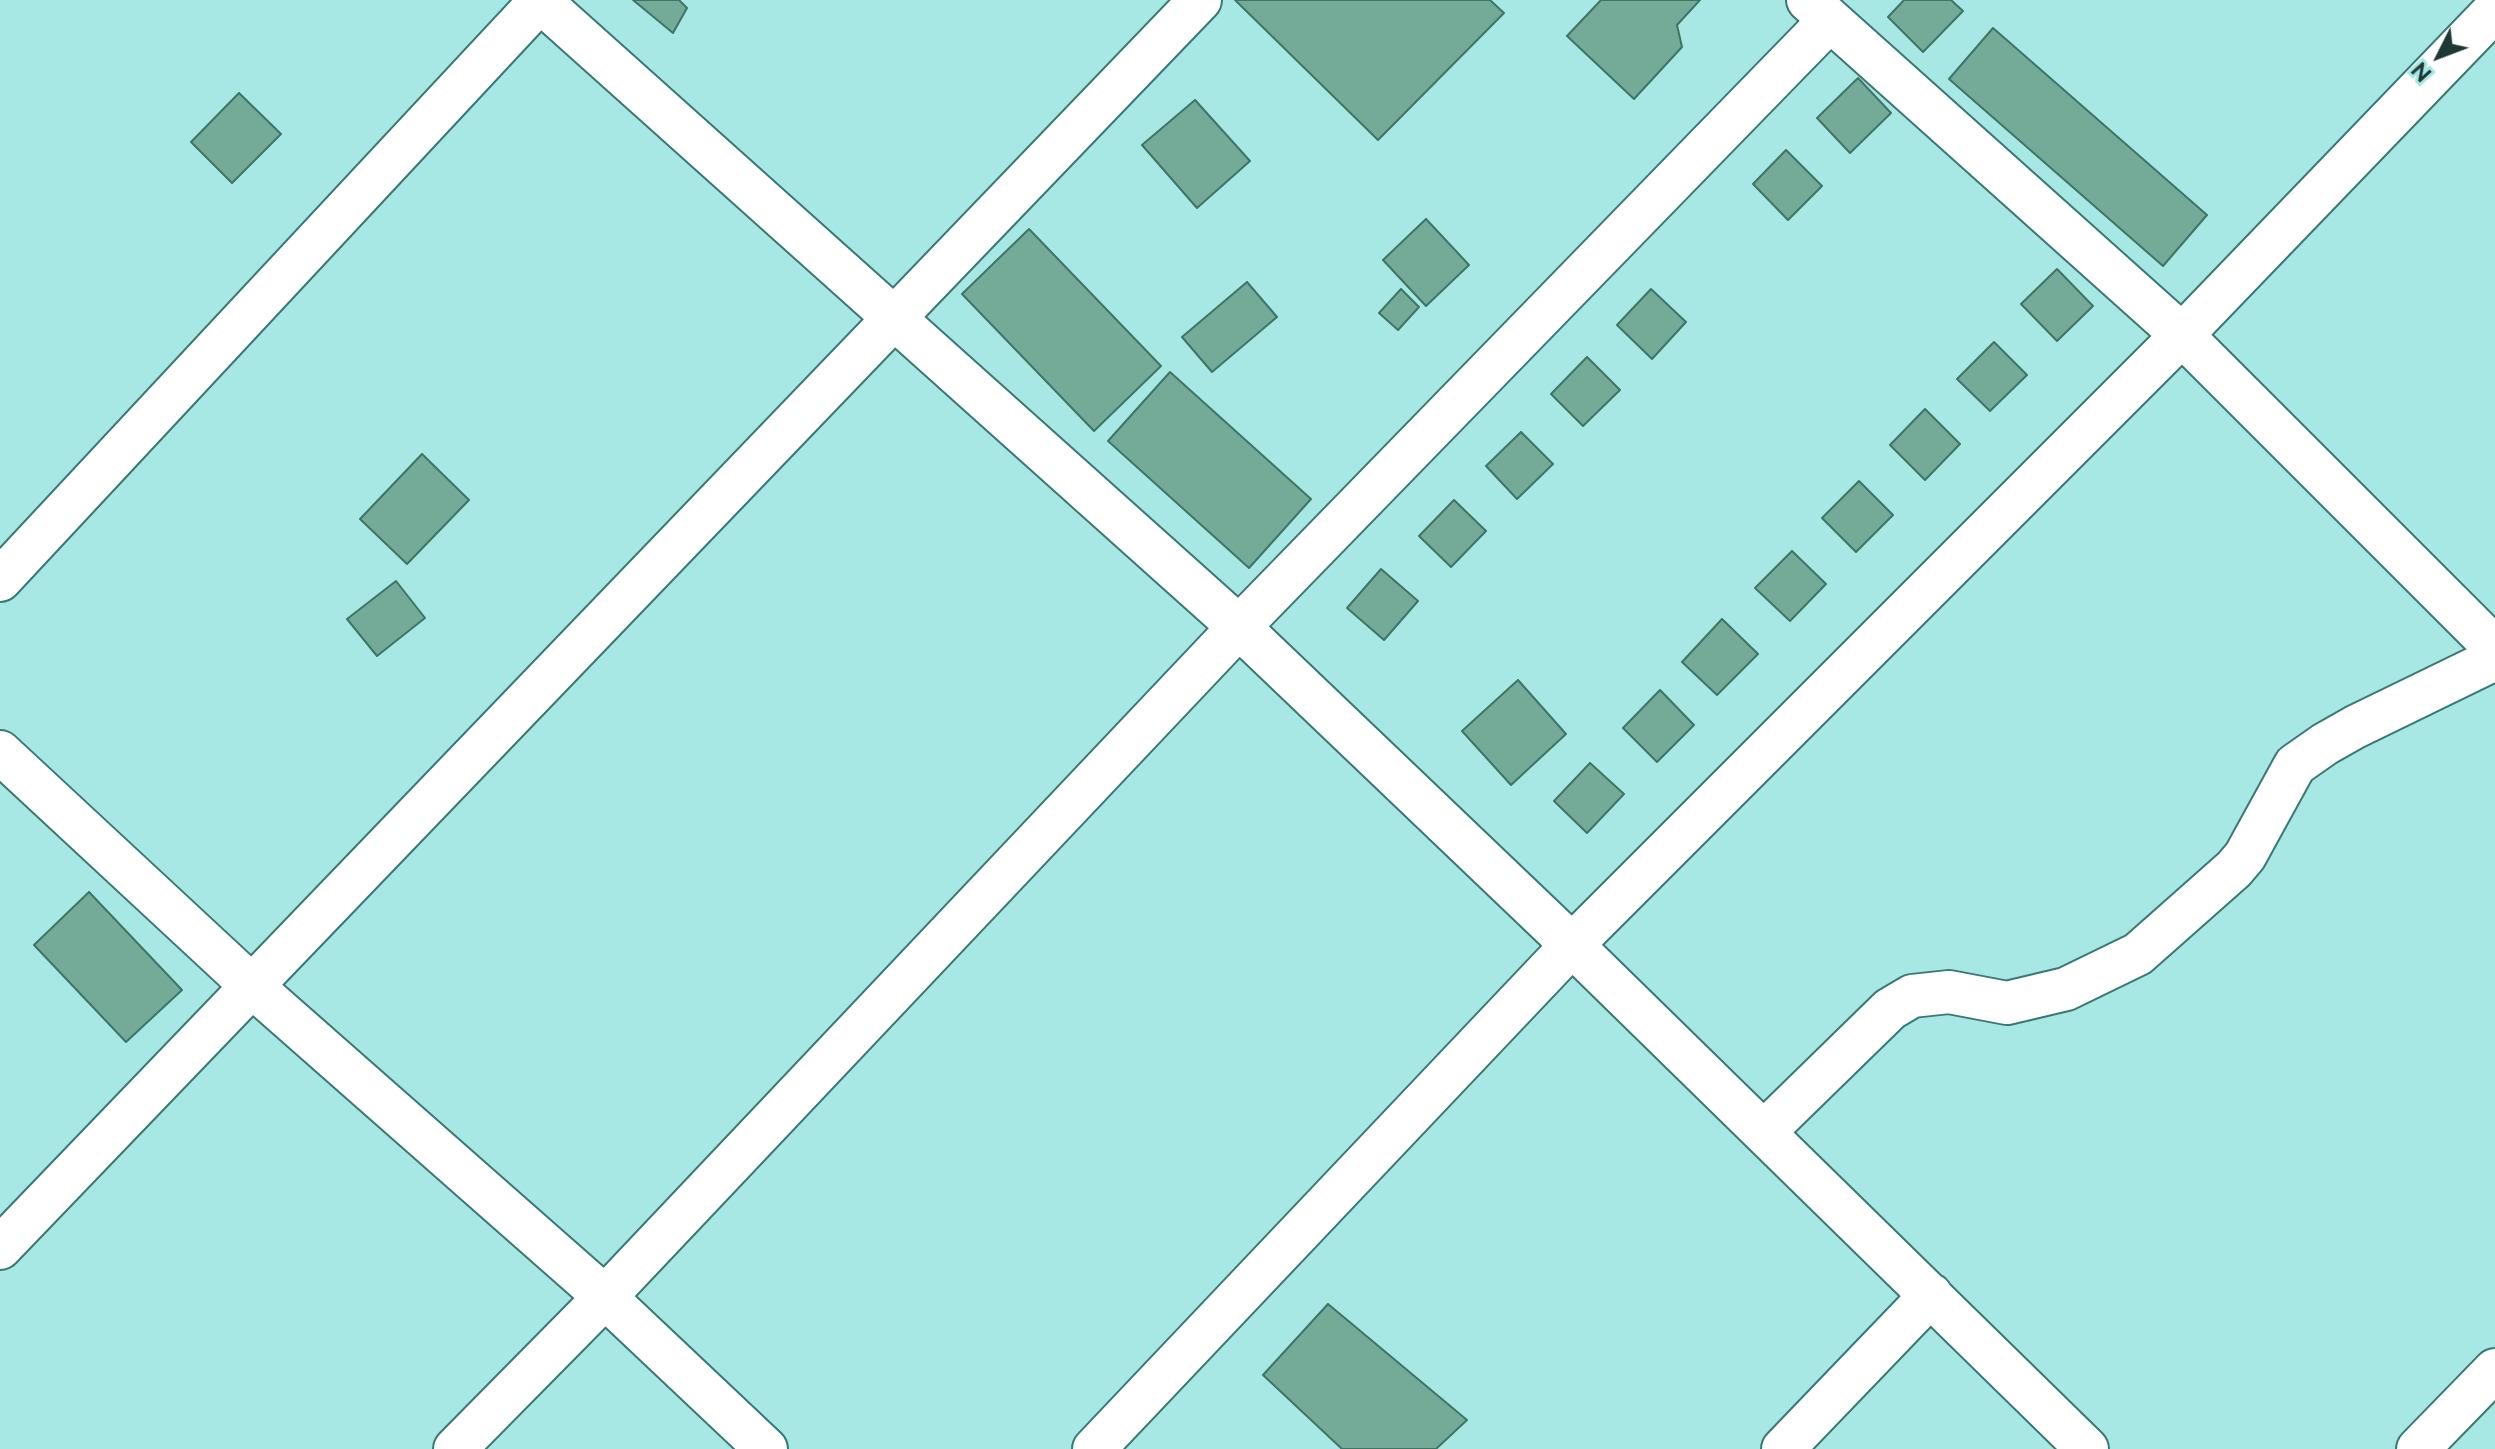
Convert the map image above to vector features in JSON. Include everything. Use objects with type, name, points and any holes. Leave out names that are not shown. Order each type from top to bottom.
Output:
[{"type":"street","points":[[0,580],[540,0],[1239,627],[1572,945],[2087,1449]]},
{"type":"street","points":[[0,1248],[1200,0]]},
{"type":"street","points":[[455,1449],[605,1297],[1819,10],[2182,335],[2495,648]]},
{"type":"street","points":[[1094,1449],[1572,945],[2182,335],[2495,10]]},
{"type":"street","points":[[1764,1132],[1890,1009],[1912,996],[1949,992],[2007,1003],[2066,989],[2138,954],[2245,856],[2295,765],[2355,727],[2495,659]]},
{"type":"street","points":[[0,752],[253,987],[605,1297],[766,1449]]},
{"type":"street","points":[[1783,1449],[1931,1295]]},
{"type":"street","points":[[2418,1449],[2495,1370]]},
{"type":"building","points":[[633,0],[679,0],[687,8],[673,33]]},
{"type":"building","points":[[1235,0],[1490,0],[1504,13],[1378,140]]},
{"type":"building","points":[[1601,0],[1700,0],[1677,25],[1682,47],[1634,99],[1567,36]]},
{"type":"building","points":[[1904,0],[1951,0],[1963,11],[1923,52],[1888,17]]},
{"type":"building","points":[[1993,28],[2207,215],[2163,266],[1949,79]]},
{"type":"building","points":[[1858,78],[1891,113],[1850,153],[1817,118]]},
{"type":"building","points":[[239,93],[281,134],[232,183],[191,142]]},
{"type":"building","points":[[1195,100],[1250,161],[1197,208],[1142,145]]},
{"type":"building","points":[[1786,150],[1822,186],[1788,220],[1753,184]]},
{"type":"building","points":[[1426,219],[1469,265],[1426,306],[1383,260]]},
{"type":"building","points":[[1029,229],[1161,366],[1094,431],[962,294]]},
{"type":"building","points":[[2057,269],[2093,306],[2057,341],[2021,304]]},
{"type":"building","points":[[1247,282],[1277,317],[1212,372],[1182,337]]},
{"type":"building","points":[[1401,289],[1419,307],[1398,330],[1379,313]]},
{"type":"building","points":[[1651,289],[1686,322],[1652,359],[1617,325]]},
{"type":"building","points":[[1994,342],[2027,375],[1990,411],[1957,379]]},
{"type":"building","points":[[1587,357],[1620,390],[1583,426],[1551,394]]},
{"type":"building","points":[[1170,372],[1311,499],[1249,568],[1108,441]]},
{"type":"building","points":[[1925,409],[1960,444],[1925,480],[1890,445]]},
{"type":"building","points":[[1521,432],[1553,464],[1517,499],[1486,466]]},
{"type":"building","points":[[422,454],[469,500],[407,564],[360,519]]},
{"type":"building","points":[[1859,481],[1893,515],[1856,552],[1822,518]]},
{"type":"building","points":[[1454,500],[1486,531],[1451,567],[1419,536]]},
{"type":"building","points":[[1792,551],[1826,584],[1790,621],[1755,588]]},
{"type":"building","points":[[1381,569],[1418,601],[1384,640],[1347,608]]},
{"type":"building","points":[[396,581],[425,618],[377,656],[347,619]]},
{"type":"building","points":[[1722,619],[1758,654],[1717,695],[1682,662]]},
{"type":"building","points":[[1518,680],[1566,734],[1511,785],[1462,731]]},
{"type":"building","points":[[1660,690],[1694,725],[1657,762],[1623,728]]},
{"type":"building","points":[[1590,763],[1624,794],[1587,833],[1554,801]]},
{"type":"building","points":[[89,892],[182,990],[126,1042],[34,945]]},
{"type":"building","points":[[1328,1304],[1467,1420],[1436,1449],[1342,1449],[1263,1375]]}]
